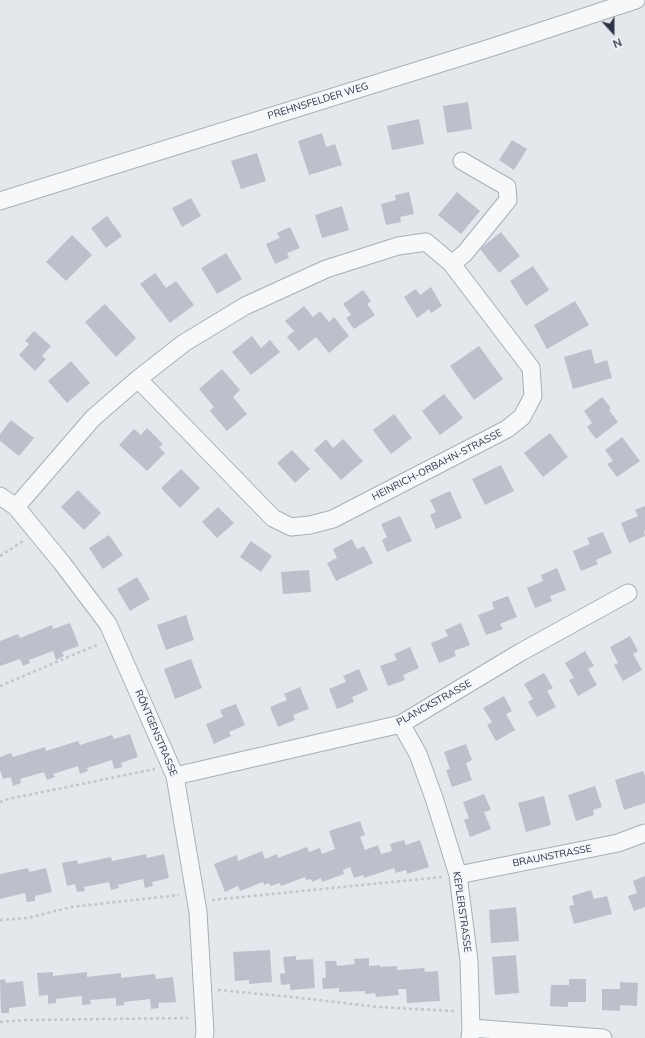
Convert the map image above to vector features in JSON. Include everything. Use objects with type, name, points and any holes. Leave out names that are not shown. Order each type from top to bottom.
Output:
[{"type":"street","name":"PREHNSFELDER WEG","points":[[0,201],[493,47],[636,0]]},
{"type":"street","points":[[452,264],[465,253],[508,200],[507,187],[462,161]]},
{"type":"street","name":"HEINRICH-ORBAHN-STRASSE","points":[[16,507],[93,418],[138,379],[184,343],[244,306],[326,269],[398,246],[426,242],[452,264],[531,368],[533,396],[522,417],[508,430],[332,519],[310,525],[291,527],[273,518],[138,379]]},
{"type":"street","name":"RÖNTGENSTRASSE","points":[[0,496],[16,507],[62,563],[108,624],[173,771],[198,912],[204,1038]]},
{"type":"street","name":"PLANCKSTRASSE","points":[[173,771],[400,724],[521,652],[628,592]]},
{"type":"street","name":"KEPLERSTRASSE","points":[[400,724],[418,754],[434,798],[458,875],[469,961],[471,1026]]},
{"type":"street","name":"BRAUNSTRASSE","points":[[458,875],[618,843],[645,833]]},
{"type":"street","points":[[471,1026],[603,1038]]},
{"type":"path","points":[[0,556],[37,532]]},
{"type":"path","points":[[0,686],[114,638]]},
{"type":"path","points":[[0,802],[8,799],[173,771]]},
{"type":"path","points":[[0,920],[28,918],[71,907],[458,875]]},
{"type":"path","points":[[202,988],[292,996],[378,1007],[471,1026]]},
{"type":"path","points":[[0,1022],[26,1020],[204,1018]]},
{"type":"building","points":[[468,102],[472,129],[447,133],[443,106]]},
{"type":"building","points":[[419,119],[424,144],[392,150],[387,126]]},
{"type":"building","points":[[322,133],[326,147],[335,144],[342,165],[309,175],[298,141]]},
{"type":"building","points":[[512,140],[527,149],[514,170],[499,160]]},
{"type":"building","points":[[257,153],[266,181],[241,189],[231,161]]},
{"type":"building","points":[[409,192],[414,214],[400,217],[401,222],[386,225],[381,204],[396,200],[395,195]]},
{"type":"building","points":[[457,192],[480,211],[461,234],[438,215]]},
{"type":"building","points":[[191,198],[201,216],[182,227],[172,208]]},
{"type":"building","points":[[342,206],[349,230],[322,238],[315,215]]},
{"type":"building","points":[[107,216],[122,236],[106,248],[91,228]]},
{"type":"building","points":[[290,227],[300,248],[287,253],[289,258],[275,264],[266,244],[280,238],[277,233]]},
{"type":"building","points":[[501,232],[520,256],[499,273],[480,249]]},
{"type":"building","points":[[72,235],[92,255],[66,281],[46,262]]},
{"type":"building","points":[[226,253],[242,279],[217,294],[201,268]]},
{"type":"building","points":[[533,266],[549,290],[526,306],[510,281]]},
{"type":"building","points":[[155,273],[166,288],[176,281],[194,305],[170,323],[140,284]]},
{"type":"building","points":[[431,287],[442,306],[431,313],[429,309],[417,318],[404,297],[416,289],[420,295]]},
{"type":"building","points":[[363,290],[371,301],[367,304],[375,315],[354,329],[346,318],[351,315],[343,304]]},
{"type":"building","points":[[575,301],[589,325],[547,349],[534,325]]},
{"type":"building","points":[[105,304],[136,338],[116,357],[85,322]]},
{"type":"building","points":[[304,306],[313,317],[320,311],[329,322],[334,317],[349,336],[329,353],[316,337],[299,351],[287,337],[294,331],[285,321]]},
{"type":"building","points":[[34,331],[51,346],[42,356],[46,359],[35,371],[19,355],[29,344],[25,341]]},
{"type":"building","points":[[252,336],[261,348],[270,340],[280,352],[251,375],[232,352]]},
{"type":"building","points":[[479,346],[503,379],[474,400],[450,366]]},
{"type":"building","points":[[591,349],[595,364],[607,360],[612,378],[573,389],[564,357]]},
{"type":"building","points":[[71,361],[90,383],[67,403],[48,381]]},
{"type":"building","points":[[222,369],[240,390],[233,397],[247,414],[227,431],[210,411],[214,407],[199,389]]},
{"type":"building","points":[[444,394],[463,418],[440,435],[422,411]]},
{"type":"building","points":[[602,397],[611,408],[609,410],[618,422],[596,439],[587,427],[592,423],[584,411]]},
{"type":"building","points":[[394,414],[412,438],[391,454],[373,430]]},
{"type":"building","points":[[11,420],[34,438],[19,456],[0,441],[0,434]]},
{"type":"building","points":[[147,428],[163,444],[159,447],[165,453],[147,471],[119,445],[134,429],[141,435]]},
{"type":"building","points":[[550,433],[568,457],[543,477],[524,453]]},
{"type":"building","points":[[622,437],[640,461],[617,477],[607,464],[613,461],[605,450]]},
{"type":"building","points":[[326,439],[333,448],[343,439],[363,461],[341,480],[314,450]]},
{"type":"building","points":[[292,450],[310,469],[295,483],[277,463]]},
{"type":"building","points":[[501,465],[514,491],[485,505],[472,479]]},
{"type":"building","points":[[181,469],[200,488],[180,508],[161,488]]},
{"type":"building","points":[[78,490],[101,513],[84,530],[61,507]]},
{"type":"building","points":[[450,491],[462,518],[436,529],[430,515],[436,512],[430,500]]},
{"type":"building","points":[[645,506],[645,536],[629,543],[621,523],[638,516],[635,510]]},
{"type":"building","points":[[218,507],[234,523],[217,538],[202,522]]},
{"type":"building","points":[[400,516],[412,541],[387,552],[382,540],[387,537],[381,524]]},
{"type":"building","points":[[603,532],[612,553],[596,560],[598,564],[581,571],[573,551],[590,544],[587,538]]},
{"type":"building","points":[[109,535],[123,555],[103,569],[89,548]]},
{"type":"building","points":[[352,539],[357,549],[364,546],[373,563],[336,581],[327,563],[337,558],[333,549]]},
{"type":"building","points":[[251,541],[272,556],[261,572],[240,557]]},
{"type":"building","points":[[557,568],[566,590],[550,596],[552,601],[535,608],[527,588],[543,581],[541,575]]},
{"type":"building","points":[[309,570],[311,592],[283,594],[281,572]]},
{"type":"building","points":[[137,577],[150,599],[130,611],[117,589]]},
{"type":"building","points":[[508,596],[517,617],[500,624],[503,629],[486,635],[478,615],[494,609],[492,602]]},
{"type":"building","points":[[186,615],[194,640],[166,650],[157,625]]},
{"type":"building","points":[[70,623],[79,646],[62,652],[64,656],[56,660],[53,651],[29,660],[30,663],[23,666],[20,659],[0,666],[0,641],[18,634],[20,638],[52,625],[53,629]]},
{"type":"building","points":[[461,623],[470,645],[454,651],[456,656],[439,663],[431,643],[448,636],[445,630]]},
{"type":"building","points":[[630,636],[638,651],[633,654],[642,670],[623,681],[614,665],[618,663],[610,647]]},
{"type":"building","points":[[410,647],[419,668],[403,675],[405,680],[388,686],[380,666],[397,660],[394,654]]},
{"type":"building","points":[[585,651],[594,666],[588,669],[597,685],[578,696],[569,680],[574,678],[565,663]]},
{"type":"building","points":[[191,659],[202,688],[175,699],[164,669]]},
{"type":"building","points":[[359,669],[368,690],[352,697],[354,702],[337,709],[329,689],[346,682],[343,676]]},
{"type":"building","points":[[544,673],[553,688],[547,691],[556,707],[537,717],[528,702],[533,699],[524,684]]},
{"type":"building","points":[[300,687],[309,709],[293,715],[295,720],[278,727],[270,707],[287,700],[284,694]]},
{"type":"building","points":[[504,696],[512,711],[506,714],[515,730],[496,741],[487,725],[492,722],[483,708]]},
{"type":"building","points":[[236,704],[245,725],[229,732],[231,736],[214,744],[206,724],[223,717],[220,710]]},
{"type":"building","points":[[130,734],[138,757],[121,763],[122,767],[114,769],[112,760],[87,768],[88,771],[80,774],[78,766],[53,774],[55,777],[47,780],[44,772],[20,779],[21,783],[13,786],[11,777],[3,779],[0,770],[0,757],[11,753],[13,757],[45,747],[46,751],[78,741],[80,745],[112,735],[114,739]]},
{"type":"building","points":[[466,744],[472,760],[466,763],[472,780],[452,787],[446,770],[450,769],[444,752]]},
{"type":"building","points":[[643,771],[645,776],[645,803],[624,810],[615,780]]},
{"type":"building","points":[[595,786],[602,807],[593,810],[594,815],[576,821],[568,795]]},
{"type":"building","points":[[484,794],[491,810],[484,812],[491,829],[470,837],[464,820],[469,818],[463,802]]},
{"type":"building","points":[[544,796],[551,825],[526,832],[518,803]]},
{"type":"building","points":[[360,821],[365,835],[360,837],[365,850],[378,845],[381,854],[392,851],[390,844],[404,840],[406,845],[420,840],[429,867],[407,874],[406,870],[396,873],[394,868],[364,878],[363,875],[354,878],[350,867],[343,870],[344,874],[322,882],[321,878],[312,882],[311,879],[306,880],[305,877],[281,886],[280,883],[271,886],[269,883],[264,885],[263,882],[240,891],[238,886],[225,892],[214,864],[237,855],[238,861],[262,851],[265,859],[277,854],[278,858],[307,847],[309,852],[320,848],[322,854],[335,849],[329,831]]},
{"type":"building","points":[[146,854],[147,858],[164,854],[169,878],[152,882],[153,886],[145,888],[143,879],[118,885],[119,888],[111,890],[109,882],[84,887],[85,891],[77,892],[75,884],[67,886],[62,863],[77,860],[78,864],[111,857],[112,861]]},
{"type":"building","points":[[28,868],[29,872],[46,868],[52,892],[35,896],[35,901],[27,902],[25,893],[0,899],[0,874]]},
{"type":"building","points":[[645,876],[645,907],[634,911],[628,896],[637,893],[633,881]]},
{"type":"building","points":[[591,890],[594,899],[607,896],[612,914],[574,924],[569,906],[574,905],[572,896]]},
{"type":"building","points":[[516,907],[519,941],[491,943],[489,910]]},
{"type":"building","points":[[270,950],[272,982],[249,984],[249,980],[235,981],[233,952]]},
{"type":"building","points":[[516,955],[519,993],[495,995],[492,957]]},
{"type":"building","points":[[296,956],[296,960],[313,959],[315,988],[290,990],[290,984],[281,985],[280,974],[285,973],[283,957]]},
{"type":"building","points":[[369,958],[369,966],[397,966],[397,970],[424,968],[425,972],[438,971],[440,1001],[407,1003],[406,989],[398,989],[399,995],[376,997],[375,993],[365,994],[365,991],[339,992],[339,988],[323,989],[322,978],[326,978],[325,961],[336,961],[337,966],[355,964],[354,959]]},
{"type":"building","points":[[53,972],[53,976],[87,972],[87,977],[121,973],[121,978],[155,974],[156,979],[173,977],[176,1002],[158,1003],[159,1008],[151,1009],[150,999],[124,1002],[124,1005],[116,1006],[116,998],[90,1000],[91,1004],[82,1005],[82,996],[56,999],[56,1003],[48,1004],[48,995],[39,996],[37,973]]},
{"type":"building","points":[[5,979],[6,983],[23,981],[26,1006],[9,1008],[9,1013],[1,1013],[0,980]]},
{"type":"building","points":[[569,979],[586,979],[586,1002],[568,1002],[568,1007],[550,1006],[551,985],[569,985]]},
{"type":"building","points":[[620,982],[638,983],[637,1006],[620,1005],[620,1011],[602,1010],[602,989],[620,989]]}]
